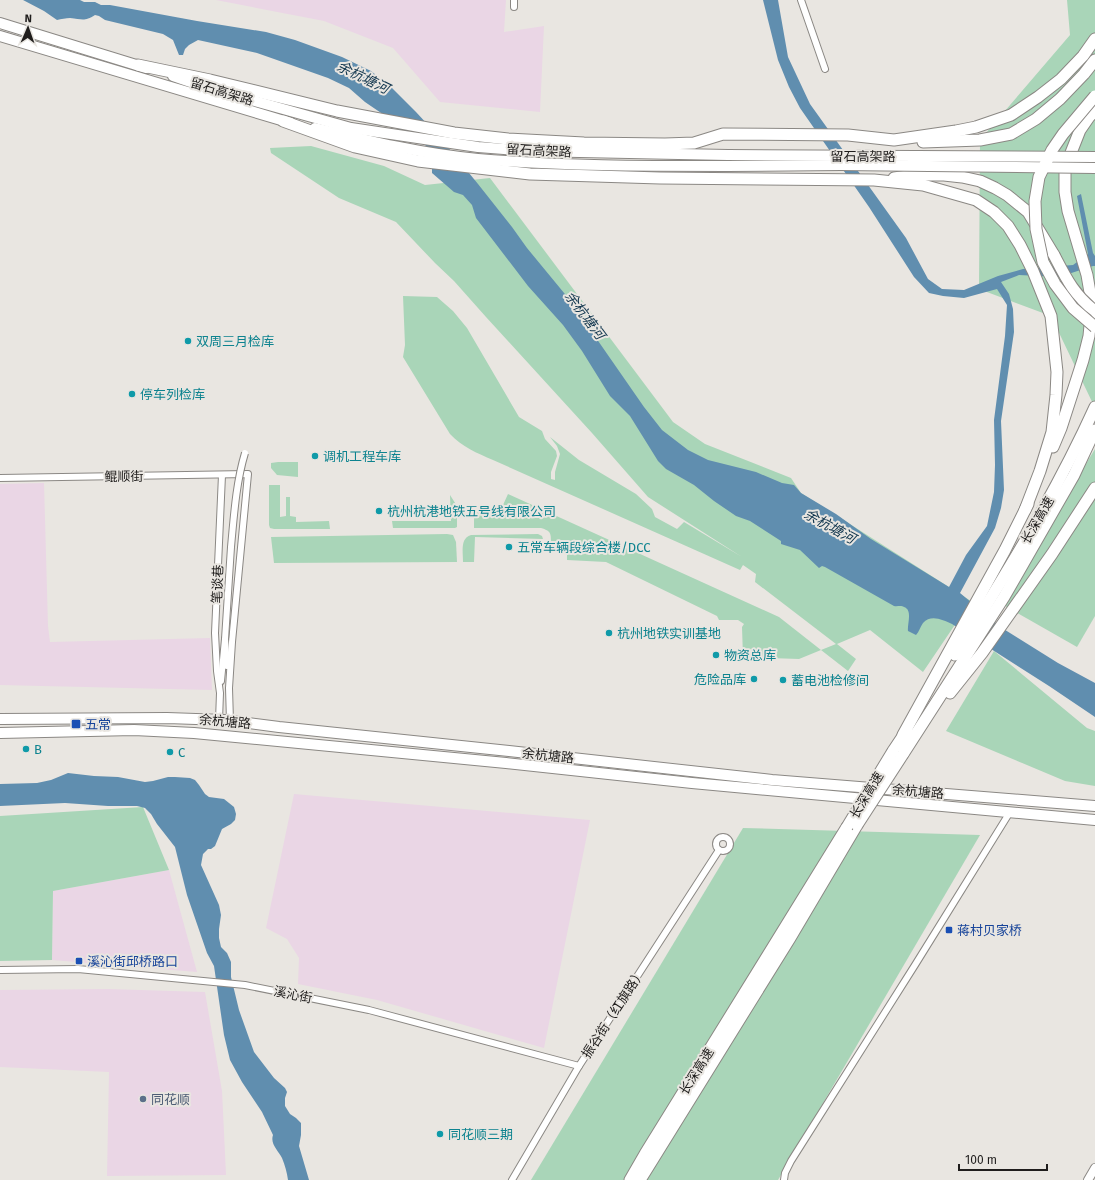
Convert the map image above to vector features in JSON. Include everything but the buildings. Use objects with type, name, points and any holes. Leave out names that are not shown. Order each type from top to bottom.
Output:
[{"type":"highway","points":[[894,140],[976,127],[1011,115],[1061,79],[1083,56],[1095,39]]},
{"type":"highway","points":[[138,65],[210,80],[337,111],[454,133],[508,139],[584,143],[665,144],[694,143],[723,134],[848,135],[917,142],[980,140],[1011,134],[1036,119],[1060,99],[1095,60]]},
{"type":"highway","points":[[1095,96],[1063,134],[1052,150],[1039,177],[1035,201],[1036,229],[1043,262],[1055,284],[1073,308],[1095,327]]},
{"type":"highway","points":[[907,739],[961,630],[1025,510],[1062,428],[1084,360],[1092,304],[1087,275],[1068,211],[1065,192],[1064,168],[1080,130],[1095,111]]},
{"type":"highway","points":[[283,121],[355,147],[418,161],[530,174],[660,178],[874,180],[922,185],[976,200],[994,212],[1008,226],[1020,244],[1033,271],[1051,316],[1056,372],[1056,395],[1052,432],[1040,471],[1025,510]]},
{"type":"highway","points":[[874,180],[916,175],[944,175],[962,177],[980,181],[1007,195],[1028,212],[1071,287],[1085,303],[1095,311]]},
{"type":"highway","name":"长深高速","points":[[995,600],[1052,495],[1095,407]]},
{"type":"highway","name":"长深高速","points":[[630,1180],[657,1134],[1074,475],[1095,430]]},
{"type":"highway","points":[[907,739],[985,648],[1052,554],[1095,488]]},
{"type":"highway","name":"长深高速","points":[[640,1180],[790,938],[852,826]]},
{"type":"main road","points":[[0,19],[37,34]]},
{"type":"main road","name":"留石高架路","points":[[0,23],[208,88],[350,128],[478,147],[544,151],[728,155],[1095,157]]},
{"type":"main road","name":"留石高架路","points":[[0,37],[77,58],[283,121],[416,151],[478,159],[658,166],[841,165],[1095,168]]},
{"type":"main road","name":"余杭塘路","points":[[0,719],[168,718],[230,720],[284,728],[772,780],[1095,806]]},
{"type":"main road","name":"余杭塘路","points":[[0,733],[134,730],[194,732],[491,761],[707,785],[1095,820]]},
{"type":"street","points":[[801,0],[825,70]]},
{"type":"street","name":"笔谈巷","points":[[219,720],[236,492],[245,452]]},
{"type":"street","name":"笔谈巷","points":[[229,688],[248,474]]},
{"type":"street","name":"鲲顺街","points":[[0,478],[248,474]]},
{"type":"street","name":"笔谈巷","points":[[220,693],[215,633],[222,475]]},
{"type":"street","name":"笔谈巷","points":[[225,639],[230,720]]},
{"type":"street","points":[[784,1180],[785,1173],[791,1161],[1010,812]]},
{"type":"street","name":"振谷街（红旗路）","points":[[512,1180],[579,1066],[719,850]]},
{"type":"street","name":"溪沁街","points":[[0,970],[78,969],[235,984],[369,1010],[579,1066]]},
{"type":"street","points":[[1088,1180],[1095,1168]]},
{"type":"shaded area","points":[[216,0],[506,0],[504,32],[544,26],[540,112],[440,102],[393,48],[324,21]]},
{"type":"shaded area","points":[[44,483],[48,626],[50,642],[210,638],[212,690],[0,685],[0,484]]},
{"type":"shaded area","points":[[294,794],[590,820],[544,1048],[377,1000],[298,984],[299,958],[287,939],[266,928]]},
{"type":"shaded area","points":[[169,870],[197,972],[52,960],[53,891]]},
{"type":"shaded area","name":"同花顺","points":[[108,989],[205,992],[222,1091],[226,1175],[107,1176],[109,1072],[0,1067],[0,990]]},
{"type":"green space","points":[[1067,0],[1095,0],[1095,408],[1051,316],[979,289],[980,140],[1070,35]]},
{"type":"green space","points":[[311,146],[384,166],[425,185],[490,178],[673,422],[705,444],[791,478],[801,493],[971,601],[923,672],[870,630],[837,644],[856,659],[848,671],[821,650],[836,644],[755,582],[756,574],[743,565],[740,570],[481,455],[455,439],[450,434],[403,357],[405,345],[403,296],[437,297],[453,311],[467,328],[519,417],[542,431],[545,439],[556,451],[557,456],[551,472],[551,479],[555,480],[555,472],[560,454],[557,446],[550,437],[579,460],[636,494],[652,509],[655,517],[677,529],[684,522],[742,557],[648,497],[454,281],[396,222],[339,198],[271,153],[270,148]]},
{"type":"green space","points":[[1095,449],[1095,616],[1077,647],[1000,603]]},
{"type":"green space","points":[[298,462],[298,477],[277,475],[271,468],[271,463]]},
{"type":"green space","points":[[269,485],[280,485],[280,517],[286,516],[286,497],[290,497],[290,516],[296,517],[296,522],[329,521],[330,529],[270,528]]},
{"type":"green space","points":[[508,494],[779,617],[821,650],[799,659],[743,657],[742,627],[744,624],[738,620],[719,620],[717,616],[606,562],[567,560],[567,543],[551,543],[549,531],[544,529],[474,528],[474,512],[496,512],[501,505],[503,505]]},
{"type":"green space","points":[[450,495],[457,506],[457,527],[393,528],[392,521],[451,521]]},
{"type":"green space","points":[[538,534],[542,536],[543,539],[475,537],[474,562],[463,562],[464,542],[467,537],[471,535]]},
{"type":"green space","points":[[453,535],[456,542],[457,562],[274,563],[271,537]]},
{"type":"green space","points":[[994,651],[1087,728],[1095,731],[1095,786],[1065,781],[946,731]]},
{"type":"green space","points":[[143,807],[169,870],[53,891],[52,960],[0,961],[0,816]]},
{"type":"green space","points":[[743,828],[980,835],[778,1180],[531,1180]]},
{"type":"water","name":"余杭塘河","points":[[23,0],[80,0],[84,2],[95,2],[101,5],[110,5],[266,32],[295,40],[342,57],[371,71],[391,87],[416,112],[442,140],[478,184],[527,248],[569,299],[644,407],[662,430],[688,450],[708,460],[756,472],[782,483],[794,485],[801,493],[836,514],[871,539],[949,587],[966,555],[987,526],[994,492],[994,420],[1005,336],[1007,305],[997,289],[964,298],[943,296],[929,293],[914,277],[869,207],[800,108],[789,87],[778,60],[763,0],[778,0],[788,57],[810,104],[906,238],[928,279],[942,289],[964,290],[998,276],[1023,269],[1073,265],[1088,254],[1077,196],[1081,194],[1093,253],[1095,256],[1095,266],[1059,277],[1019,275],[1001,282],[1009,294],[1013,309],[1014,332],[1001,421],[1004,490],[1001,508],[995,528],[960,593],[1002,628],[1058,663],[1095,683],[1095,717],[952,624],[933,618],[926,620],[923,623],[916,635],[908,631],[909,614],[907,609],[902,606],[894,606],[825,567],[822,566],[819,568],[800,550],[781,544],[781,541],[750,521],[736,516],[694,485],[666,469],[658,461],[630,416],[610,396],[582,351],[563,325],[528,286],[476,218],[472,205],[463,195],[454,192],[432,173],[432,162],[426,146],[416,135],[402,133],[387,117],[365,102],[349,88],[328,78],[257,53],[198,40],[185,49],[183,55],[179,55],[173,40],[163,34],[105,20],[95,15],[85,19],[70,18],[57,20]]},
{"type":"water","points":[[68,773],[118,777],[145,782],[168,777],[190,778],[195,780],[209,797],[224,799],[234,807],[236,814],[235,820],[222,829],[215,846],[208,849],[203,854],[201,865],[219,905],[221,915],[219,938],[221,947],[227,953],[231,962],[231,977],[239,1010],[254,1052],[274,1078],[285,1088],[287,1092],[285,1106],[290,1114],[301,1123],[299,1146],[309,1180],[288,1180],[283,1161],[273,1144],[273,1135],[262,1112],[242,1082],[230,1060],[224,1035],[214,966],[207,953],[187,895],[175,847],[151,814],[145,808],[137,806],[108,806],[65,803],[0,806],[0,784],[37,783],[51,780]]},
{"type":"place","name":"双周三月检库","points":[[188,341]]},
{"type":"place","name":"停车列检库","points":[[132,394]]},
{"type":"place","name":"调机工程车库","points":[[315,456]]},
{"type":"place","name":"杭州杭港地铁五号线有限公司","points":[[379,511]]},
{"type":"place","name":"五常车辆段综合楼/DCC","points":[[509,547]]},
{"type":"place","name":"杭州地铁实训基地","points":[[609,633]]},
{"type":"place","name":"物资总库","points":[[716,655]]},
{"type":"place","name":"危险品库","points":[[754,679]]},
{"type":"place","name":"蓄电池检修间","points":[[783,680]]},
{"type":"place","name":"五常","points":[[76,724]]},
{"type":"place","name":"B","points":[[26,749]]},
{"type":"place","name":"C","points":[[170,752]]},
{"type":"place","name":"蒋村贝家桥","points":[[949,930]]},
{"type":"place","name":"溪沁街邱桥路口","points":[[79,961]]},
{"type":"place","name":"同花顺","points":[[143,1099]]},
{"type":"place","name":"同花顺三期","points":[[440,1134]]}]
